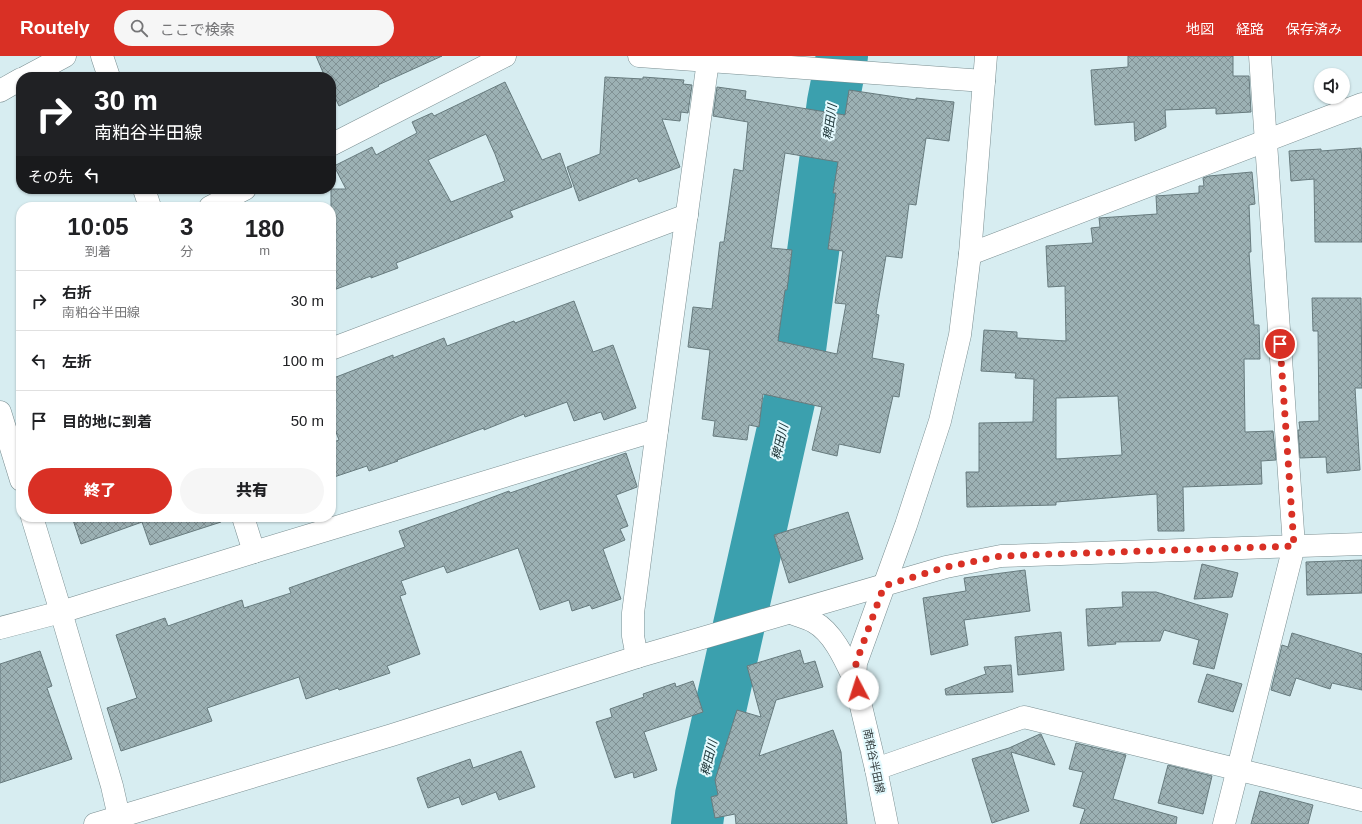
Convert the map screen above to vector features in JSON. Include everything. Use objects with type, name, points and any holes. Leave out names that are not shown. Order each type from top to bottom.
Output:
[{"type":"street","points":[[35,72],[65,56]]},
{"type":"street","points":[[102,56],[107,72]]},
{"type":"street","points":[[336,142],[505,56]]},
{"type":"street","points":[[639,56],[984,81]]},
{"type":"street","name":"南粕谷半田線","points":[[887,824],[876,769],[855,681],[856,663],[906,525],[940,421],[960,335],[970,254],[986,56]]},
{"type":"street","points":[[1224,824],[1294,546],[1260,56]]},
{"type":"street","points":[[637,658],[633,636],[632,613],[708,61]]},
{"type":"street","points":[[0,90],[16,82]]},
{"type":"street","points":[[970,254],[1362,104]]},
{"type":"street","points":[[220,202],[235,194]]},
{"type":"street","points":[[336,347],[687,215]]},
{"type":"street","points":[[0,412],[16,464]]},
{"type":"street","points":[[0,628],[62,612],[656,430]]},
{"type":"street","points":[[34,522],[62,612],[120,820]]},
{"type":"street","points":[[245,522],[254,552]]},
{"type":"street","points":[[95,824],[120,820],[637,658],[946,567],[1001,556],[1362,544]]},
{"type":"street","points":[[791,613],[815,622],[830,636],[846,661],[855,681]]},
{"type":"street","points":[[876,769],[1024,717],[1362,800]]},
{"type":"building","points":[[316,56],[442,56],[378,85],[379,86],[339,106],[336,100],[336,72],[323,72]]},
{"type":"building","points":[[1128,56],[1233,56],[1233,76],[1249,76],[1251,112],[1216,114],[1216,108],[1165,110],[1166,127],[1135,141],[1134,122],[1095,125],[1091,70],[1128,67]]},
{"type":"building","points":[[605,77],[643,79],[643,77],[684,80],[683,84],[692,85],[688,113],[681,112],[680,121],[662,119],[680,167],[639,182],[637,178],[579,201],[567,167],[600,154]]},
{"type":"building","points":[[505,82],[542,160],[560,153],[572,187],[510,211],[513,217],[396,263],[398,268],[336,289],[336,202],[331,202],[331,194],[336,194],[336,189],[346,189],[336,170],[336,165],[372,147],[376,155],[417,133],[412,122],[432,113],[434,116]],"holes":[[[486,134],[505,181],[451,202],[428,160]]]},
{"type":"building","points":[[717,87],[746,91],[745,99],[845,115],[849,90],[916,100],[916,98],[954,102],[949,141],[926,138],[916,205],[909,204],[902,258],[886,256],[876,314],[879,315],[872,358],[904,364],[899,397],[893,396],[880,453],[839,444],[837,456],[812,450],[822,407],[763,394],[759,427],[749,425],[747,440],[713,436],[715,421],[702,419],[710,350],[688,347],[693,307],[712,309],[720,242],[724,242],[734,169],[743,171],[748,122],[713,116]],"holes":[[[785,153],[838,162],[833,193],[836,193],[828,249],[843,251],[835,303],[846,304],[837,354],[778,341],[792,250],[771,248]]]},
{"type":"building","points":[[1361,148],[1362,242],[1315,242],[1314,179],[1291,181],[1289,151],[1321,149],[1321,151]]},
{"type":"building","points":[[1252,172],[1255,204],[1249,205],[1251,252],[1249,252],[1254,325],[1259,325],[1260,359],[1244,359],[1245,432],[1273,431],[1276,460],[1261,461],[1262,484],[1183,487],[1184,531],[1158,531],[1157,494],[1056,502],[1056,505],[967,507],[966,472],[979,472],[979,423],[1033,422],[1034,379],[1015,378],[1016,373],[981,371],[984,330],[1017,332],[1017,338],[1066,341],[1065,286],[1048,287],[1046,246],[1093,243],[1091,228],[1100,227],[1099,218],[1157,214],[1156,196],[1199,193],[1199,186],[1204,186],[1203,178],[1209,176]],"holes":[[[1118,396],[1122,455],[1056,459],[1056,398]]]},
{"type":"building","points":[[1312,298],[1361,298],[1362,388],[1355,388],[1360,470],[1327,473],[1326,457],[1300,458],[1298,430],[1300,430],[1299,422],[1319,421],[1318,331],[1313,331]]},
{"type":"building","points":[[574,301],[593,352],[613,345],[636,408],[604,420],[601,412],[574,421],[567,402],[525,417],[524,414],[484,430],[484,428],[369,471],[367,466],[336,476],[336,441],[339,440],[336,432],[336,377],[393,355],[393,358],[444,338],[447,346],[514,321],[515,323]]},
{"type":"building","points":[[626,453],[637,487],[616,495],[628,526],[620,529],[625,540],[603,549],[621,599],[592,609],[590,605],[572,611],[569,600],[540,610],[518,548],[447,573],[444,566],[401,581],[406,594],[400,596],[420,654],[387,666],[390,673],[306,699],[299,677],[207,708],[212,721],[121,751],[107,708],[137,698],[116,635],[165,618],[168,626],[242,600],[244,608],[291,593],[289,588],[405,547],[399,531],[509,491],[510,493]]},
{"type":"building","points":[[848,512],[863,559],[789,583],[774,535]]},
{"type":"building","points":[[74,522],[142,522],[81,544]]},
{"type":"building","points":[[142,522],[221,522],[150,545]]},
{"type":"building","points":[[1362,560],[1362,593],[1307,595],[1306,562]]},
{"type":"building","points":[[1202,564],[1238,573],[1232,597],[1194,599]]},
{"type":"building","points":[[1025,570],[1030,611],[964,620],[968,645],[931,655],[923,598],[966,591],[964,578]]},
{"type":"building","points":[[1122,592],[1156,592],[1228,614],[1214,669],[1193,664],[1199,640],[1164,630],[1160,641],[1115,642],[1116,644],[1088,646],[1086,609],[1123,607]]},
{"type":"building","points":[[1061,632],[1064,670],[1018,675],[1015,637]]},
{"type":"building","points":[[1292,633],[1362,654],[1362,690],[1332,683],[1330,689],[1296,678],[1290,696],[1271,690],[1282,645],[1288,647]]},
{"type":"building","points":[[800,650],[804,664],[815,661],[823,687],[776,700],[759,756],[833,730],[841,752],[847,824],[736,824],[735,814],[715,818],[711,797],[718,795],[715,780],[737,710],[761,717],[747,666]]},
{"type":"building","points":[[40,651],[52,686],[47,688],[72,759],[0,783],[0,664]]},
{"type":"building","points":[[1011,665],[1013,692],[946,695],[945,689],[986,674],[984,667]]},
{"type":"building","points":[[1207,674],[1242,684],[1233,712],[1198,702]]},
{"type":"building","points":[[693,681],[703,712],[644,732],[657,770],[634,778],[633,772],[615,778],[596,722],[612,717],[610,709],[644,697],[643,694],[675,683],[676,687]]},
{"type":"building","points":[[1040,734],[1055,765],[1011,752],[1029,811],[992,823],[972,759],[1009,748]]},
{"type":"building","points":[[1076,743],[1126,755],[1113,799],[1177,817],[1176,824],[1080,824],[1085,809],[1073,806],[1083,772],[1069,769]]},
{"type":"building","points":[[521,751],[535,787],[499,800],[496,792],[462,805],[459,797],[428,808],[417,778],[470,759],[473,768]]},
{"type":"building","points":[[1168,765],[1212,776],[1203,814],[1158,803]]},
{"type":"building","points":[[1260,791],[1313,805],[1308,824],[1251,824]]},
{"type":"waterway","name":"稗田川","points":[[697,824],[701,795],[799,357],[833,102],[842,56]]},
{"type":"route","points":[[858,689],[855,681],[856,663],[884,586],[946,567],[1001,556],[1294,546],[1280,344]]}]
